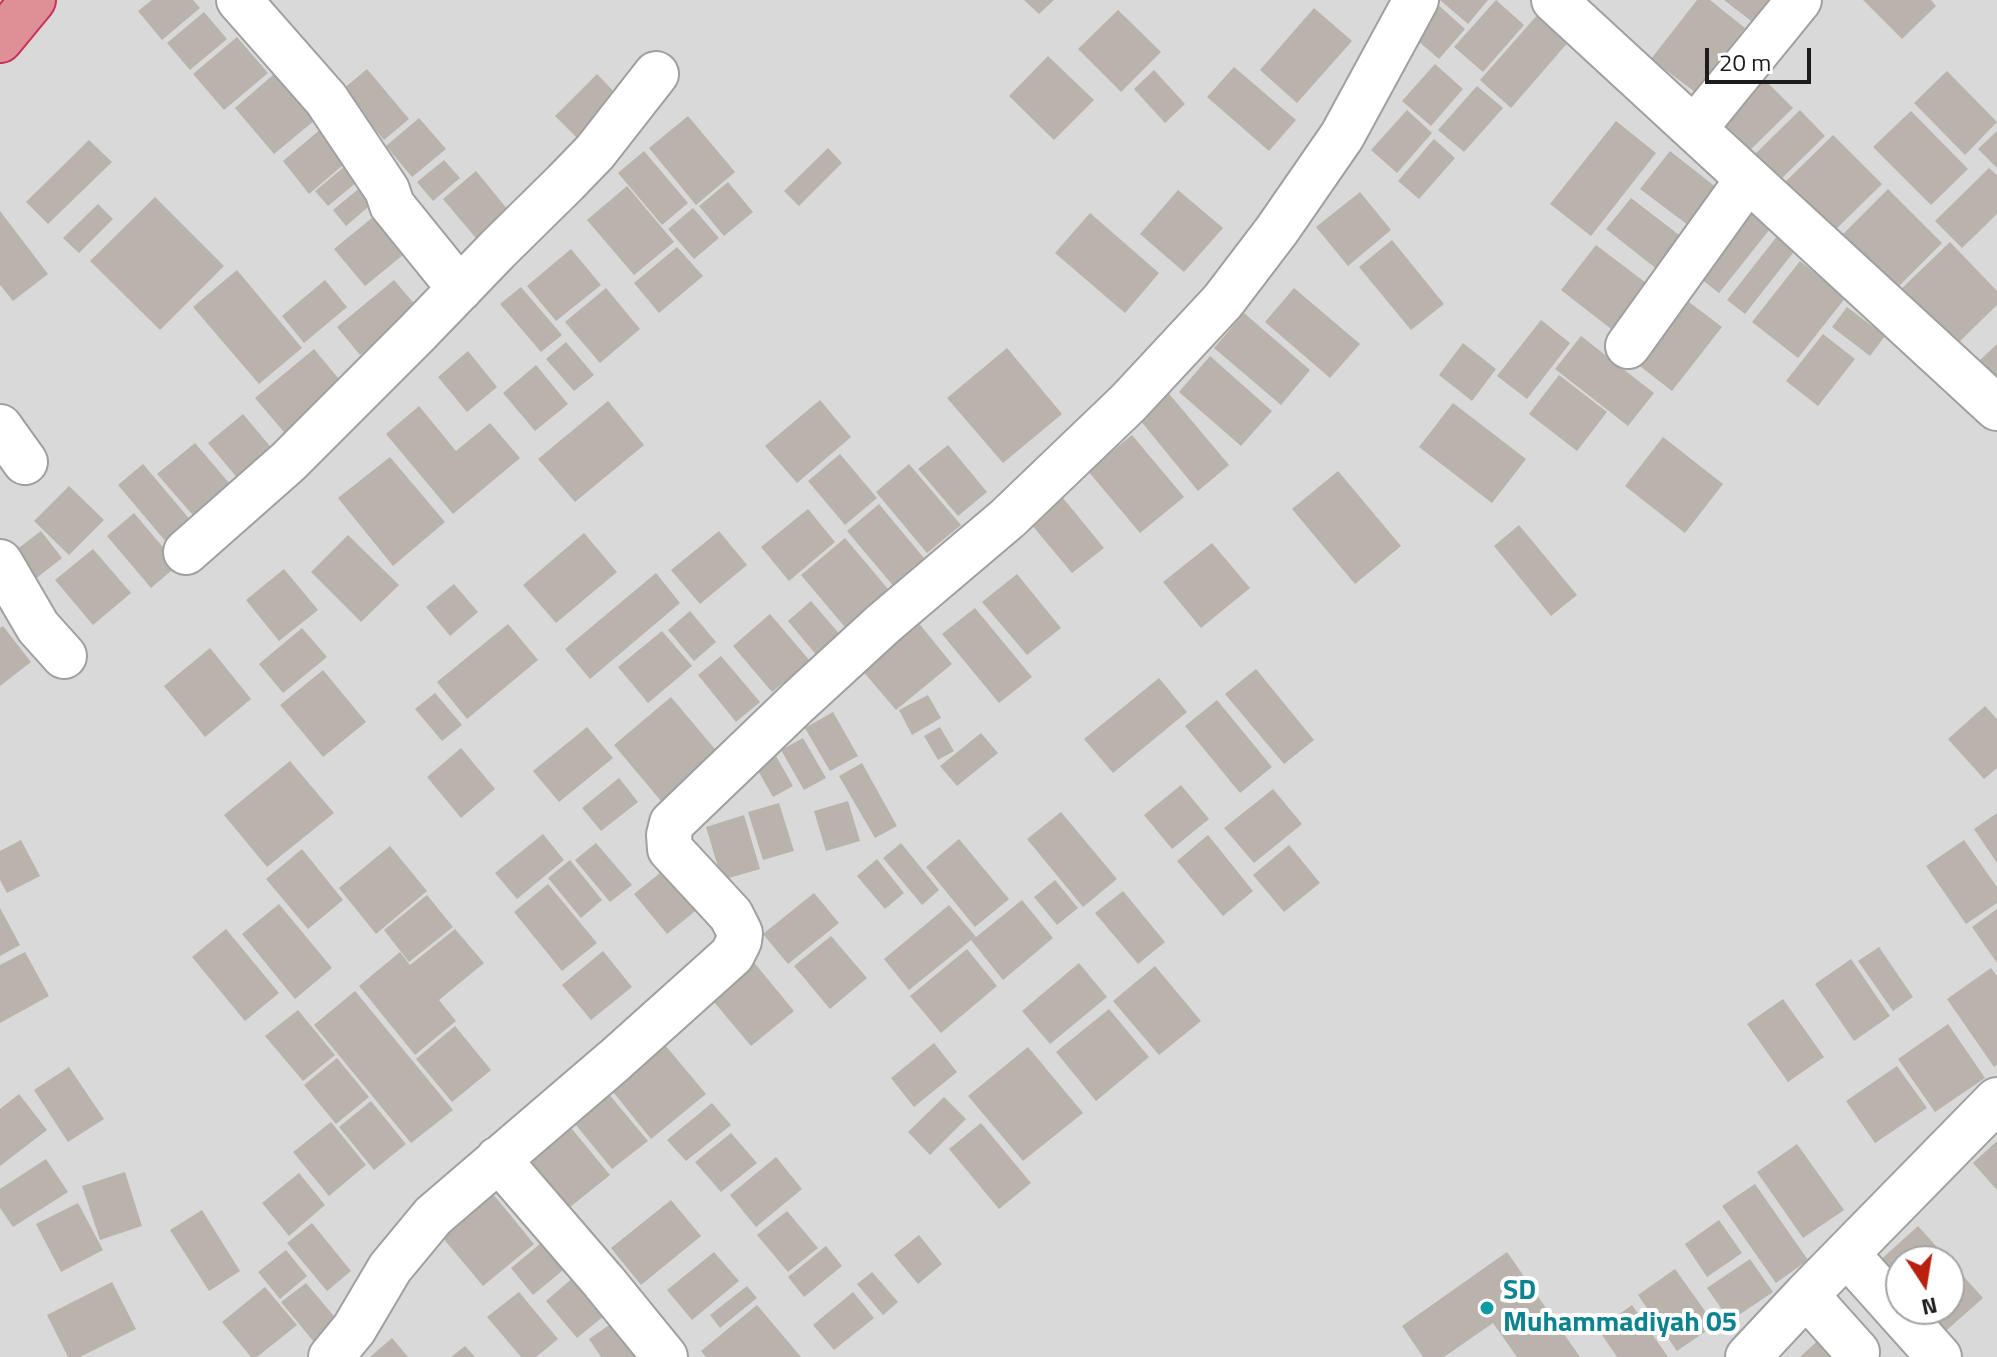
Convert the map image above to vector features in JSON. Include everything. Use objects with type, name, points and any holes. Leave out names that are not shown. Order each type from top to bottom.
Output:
[{"type":"highway","points":[[0,40],[33,0]]},
{"type":"street","points":[[239,0],[326,99],[387,190],[392,205],[460,289]]},
{"type":"street","points":[[331,1357],[354,1329],[390,1268],[433,1216],[732,955],[740,933],[731,915],[670,849],[672,823],[851,653],[1008,518],[1128,403],[1223,301],[1342,136],[1416,0]]},
{"type":"street","points":[[1554,0],[1997,408]]},
{"type":"street","points":[[1694,129],[1799,0]]},
{"type":"street","points":[[186,552],[288,462],[536,213],[595,152],[656,74]]},
{"type":"street","points":[[1628,346],[1748,179]]},
{"type":"street","points":[[0,562],[38,627],[64,656]]},
{"type":"street","points":[[1748,1357],[1997,1100]]},
{"type":"street","points":[[498,1159],[665,1357]]},
{"type":"street","points":[[1847,1254],[1939,1357]]},
{"type":"street","points":[[1806,1295],[1857,1352]]},
{"type":"shaded area","points":[[0,0],[1997,0],[1997,1357],[0,1357]]},
{"type":"building","points":[[152,0],[193,0],[200,8],[162,40],[138,11]]},
{"type":"building","points":[[1024,0],[1054,0],[1039,14]]},
{"type":"building","points":[[1440,0],[1488,0],[1468,24]]},
{"type":"building","points":[[1496,0],[1524,25],[1483,72],[1454,47]]},
{"type":"building","points":[[1697,0],[1710,0],[1745,28],[1695,92],[1651,59]]},
{"type":"building","points":[[1724,0],[1774,0],[1755,24]]},
{"type":"building","points":[[1863,0],[1931,0],[1936,6],[1902,39]]},
{"type":"building","points":[[1436,3],[1465,29],[1439,59],[1409,33]]},
{"type":"building","points":[[1314,8],[1352,41],[1297,103],[1260,70]]},
{"type":"building","points":[[1118,10],[1161,52],[1121,92],[1078,49]]},
{"type":"building","points":[[204,12],[227,39],[190,70],[167,43]]},
{"type":"building","points":[[1539,13],[1570,40],[1511,108],[1480,80]]},
{"type":"building","points":[[237,37],[268,73],[224,110],[193,74]]},
{"type":"building","points":[[1048,56],[1094,100],[1054,140],[1009,96]]},
{"type":"building","points":[[1435,64],[1463,89],[1431,126],[1402,101]]},
{"type":"building","points":[[1234,67],[1296,120],[1269,151],[1207,97]]},
{"type":"building","points":[[281,68],[321,115],[274,154],[235,108]]},
{"type":"building","points":[[367,69],[409,119],[384,140],[342,90]]},
{"type":"building","points":[[1154,70],[1185,104],[1165,123],[1134,89]]},
{"type":"building","points":[[1947,71],[1997,122],[1965,155],[1914,103]]},
{"type":"building","points":[[597,74],[620,98],[578,139],[555,116]]},
{"type":"building","points":[[1759,74],[1793,108],[1741,159],[1708,125]]},
{"type":"building","points":[[1477,86],[1503,108],[1464,152],[1438,130]]},
{"type":"building","points":[[1407,110],[1432,133],[1397,173],[1371,150]]},
{"type":"building","points":[[1800,110],[1825,136],[1777,183],[1751,158]]},
{"type":"building","points":[[1911,111],[1968,169],[1931,205],[1873,147]]},
{"type":"building","points":[[688,116],[735,172],[696,205],[649,148]]},
{"type":"building","points":[[419,118],[446,149],[412,177],[386,146]]},
{"type":"building","points":[[1616,121],[1656,153],[1591,236],[1550,204]]},
{"type":"building","points":[[322,128],[349,160],[309,194],[283,161]]},
{"type":"building","points":[[1997,131],[1997,168],[1978,149]]},
{"type":"building","points":[[1833,135],[1882,184],[1828,237],[1779,188]]},
{"type":"building","points":[[1434,139],[1455,158],[1419,199],[1398,181]]},
{"type":"building","points":[[89,140],[112,162],[48,224],[26,202]]},
{"type":"building","points":[[828,148],[842,163],[799,206],[784,191]]},
{"type":"building","points":[[644,151],[688,203],[662,225],[618,173]]},
{"type":"building","points":[[1670,151],[1717,188],[1688,225],[1640,189]]},
{"type":"building","points":[[444,160],[460,178],[433,201],[417,182]]},
{"type":"building","points":[[350,162],[363,177],[328,206],[315,191]]},
{"type":"building","points":[[1989,168],[1997,175],[1997,214],[1962,248],[1935,221]]},
{"type":"building","points":[[476,171],[513,216],[480,243],[443,199]]},
{"type":"building","points":[[728,182],[753,212],[724,236],[699,206]]},
{"type":"building","points":[[362,186],[375,201],[346,226],[333,210]]},
{"type":"building","points":[[627,186],[674,242],[634,275],[587,220]]},
{"type":"building","points":[[1888,189],[1942,243],[1892,293],[1838,239]]},
{"type":"building","points":[[1178,190],[1223,228],[1184,272],[1140,234]]},
{"type":"building","points":[[1360,192],[1391,230],[1348,266],[1316,227]]},
{"type":"building","points":[[155,197],[224,266],[160,330],[90,261]]},
{"type":"building","points":[[1631,198],[1683,238],[1658,270],[1606,229]]},
{"type":"building","points":[[98,204],[113,219],[79,253],[63,238]]},
{"type":"building","points":[[1751,206],[1774,224],[1719,293],[1696,275]]},
{"type":"building","points":[[693,208],[719,238],[694,259],[668,229]]},
{"type":"building","points":[[0,211],[48,274],[13,301],[0,285]]},
{"type":"building","points":[[378,213],[409,250],[365,286],[334,249]]},
{"type":"building","points":[[1090,213],[1159,273],[1125,313],[1055,253]]},
{"type":"building","points":[[1778,235],[1796,249],[1745,314],[1727,300]]},
{"type":"building","points":[[1392,240],[1444,304],[1411,330],[1359,267]]},
{"type":"building","points":[[1950,242],[1997,291],[1997,305],[1953,348],[1898,292]]},
{"type":"building","points":[[1596,245],[1650,286],[1615,332],[1561,290]]},
{"type":"building","points":[[677,247],[703,276],[659,313],[634,283]]},
{"type":"building","points":[[571,249],[601,285],[556,321],[527,286]]},
{"type":"building","points":[[1800,261],[1846,297],[1798,358],[1752,322]]},
{"type":"building","points":[[237,270],[302,348],[259,384],[193,307]]},
{"type":"building","points":[[325,280],[347,307],[304,343],[282,316]]},
{"type":"building","points":[[394,280],[417,307],[360,355],[337,327]]},
{"type":"building","points":[[521,287],[562,335],[541,352],[500,304]]},
{"type":"building","points":[[606,288],[640,329],[600,363],[565,322]]},
{"type":"building","points":[[1294,288],[1360,344],[1330,378],[1265,322]]},
{"type":"building","points":[[1685,299],[1722,327],[1672,391],[1636,363]]},
{"type":"building","points":[[1847,307],[1885,336],[1870,356],[1832,327]]},
{"type":"building","points":[[1244,313],[1310,370],[1281,405],[1214,348]]},
{"type":"building","points":[[1541,320],[1570,343],[1527,399],[1497,376]]},
{"type":"building","points":[[1823,334],[1855,359],[1818,406],[1786,381]]},
{"type":"building","points":[[1581,336],[1654,393],[1628,426],[1555,369]]},
{"type":"building","points":[[566,342],[594,375],[574,391],[546,359]]},
{"type":"building","points":[[1463,343],[1496,369],[1472,401],[1439,375]]},
{"type":"building","points":[[1997,344],[1997,376],[1980,360]]},
{"type":"building","points":[[1007,348],[1062,414],[1003,463],[947,398]]},
{"type":"building","points":[[314,349],[348,390],[289,438],[255,398]]},
{"type":"building","points":[[468,351],[497,387],[467,412],[438,377]]},
{"type":"building","points":[[1210,356],[1272,411],[1241,446],[1179,392]]},
{"type":"building","points":[[536,365],[568,404],[535,431],[503,393]]},
{"type":"building","points":[[1559,375],[1607,412],[1577,451],[1529,414]]},
{"type":"building","points":[[1165,389],[1229,465],[1198,491],[1135,414]]},
{"type":"building","points":[[820,400],[851,437],[797,483],[765,446]]},
{"type":"building","points":[[608,401],[644,445],[575,502],[538,459]]},
{"type":"building","points":[[1453,403],[1526,459],[1492,503],[1419,447]]},
{"type":"building","points":[[419,406],[456,451],[490,423],[520,458],[453,514],[386,434]]},
{"type":"building","points":[[243,414],[279,457],[244,486],[208,443]]},
{"type":"building","points":[[1132,435],[1184,497],[1140,533],[1088,471]]},
{"type":"building","points":[[1663,437],[1723,484],[1685,533],[1625,486]]},
{"type":"building","points":[[195,443],[235,490],[198,521],[157,474]]},
{"type":"building","points":[[948,445],[987,492],[958,516],[918,469]]},
{"type":"building","points":[[840,454],[877,498],[845,525],[808,481]]},
{"type":"building","points":[[390,457],[445,522],[393,566],[338,498]]},
{"type":"building","points":[[143,464],[192,522],[167,543],[118,485]]},
{"type":"building","points":[[909,464],[961,525],[927,553],[876,492]]},
{"type":"building","points":[[1338,471],[1401,546],[1355,584],[1292,509]]},
{"type":"building","points":[[69,486],[104,520],[69,555],[34,521]]},
{"type":"building","points":[[1063,498],[1104,548],[1072,573],[1031,524]]},
{"type":"building","points":[[879,504],[928,563],[896,589],[847,531]]},
{"type":"building","points":[[808,509],[835,542],[789,581],[761,547]]},
{"type":"building","points":[[134,513],[178,565],[151,588],[107,536]]},
{"type":"building","points":[[1519,525],[1577,595],[1551,616],[1494,546]]},
{"type":"building","points":[[41,531],[62,558],[29,584],[8,556]]},
{"type":"building","points":[[719,531],[747,565],[700,604],[671,570]]},
{"type":"building","points":[[584,533],[617,572],[556,623],[523,585]]},
{"type":"building","points":[[348,535],[399,585],[361,622],[311,572]]},
{"type":"building","points":[[845,538],[893,595],[849,632],[801,575]]},
{"type":"building","points":[[1212,543],[1250,588],[1201,628],[1163,582]]},
{"type":"building","points":[[93,549],[131,593],[93,625],[55,580]]},
{"type":"building","points":[[284,569],[318,610],[279,641],[246,600]]},
{"type":"building","points":[[656,573],[680,603],[590,679],[565,649]]},
{"type":"building","points":[[1017,574],[1061,628],[1027,655],[982,602]]},
{"type":"building","points":[[454,584],[478,612],[450,636],[426,607]]},
{"type":"building","points":[[811,601],[842,637],[818,657],[788,621]]},
{"type":"building","points":[[975,608],[1032,677],[999,703],[942,634]]},
{"type":"building","points":[[690,611],[716,642],[694,661],[668,630]]},
{"type":"building","points":[[770,614],[810,661],[772,692],[733,646]]},
{"type":"building","points":[[913,616],[952,664],[896,710],[856,663]]},
{"type":"building","points":[[508,624],[538,660],[467,719],[437,682]]},
{"type":"building","points":[[3,626],[31,662],[0,686],[0,628]]},
{"type":"building","points":[[302,628],[327,657],[283,693],[259,664]]},
{"type":"building","points":[[662,631],[692,666],[648,703],[618,667]]},
{"type":"building","points":[[210,648],[251,699],[205,737],[164,686]]},
{"type":"building","points":[[721,656],[760,702],[736,722],[698,675]]},
{"type":"building","points":[[1256,669],[1314,740],[1284,764],[1225,694]]},
{"type":"building","points":[[323,670],[366,722],[323,757],[280,705]]},
{"type":"building","points":[[1159,678],[1187,712],[1113,773],[1084,739]]},
{"type":"building","points":[[435,693],[462,725],[442,741],[415,709]]},
{"type":"building","points":[[928,695],[941,718],[912,735],[899,710]]},
{"type":"building","points":[[671,697],[719,754],[661,801],[614,745]]},
{"type":"building","points":[[1217,700],[1272,767],[1240,793],[1185,726]]},
{"type":"building","points":[[1985,706],[1997,719],[1997,768],[1984,779],[1948,739]]},
{"type":"building","points":[[833,712],[858,756],[830,771],[805,728]]},
{"type":"building","points":[[587,727],[613,758],[559,802],[533,771]]},
{"type":"building","points":[[940,727],[954,751],[938,760],[924,736]]},
{"type":"building","points":[[981,733],[998,753],[957,786],[940,766]]},
{"type":"building","points":[[803,738],[826,778],[804,790],[781,750]]},
{"type":"building","points":[[461,748],[495,789],[461,818],[427,777]]},
{"type":"building","points":[[772,749],[793,786],[773,797],[752,760]]},
{"type":"building","points":[[290,761],[334,813],[267,867],[224,815]]},
{"type":"building","points":[[862,763],[897,826],[875,838],[839,776]]},
{"type":"building","points":[[619,778],[638,802],[601,831],[582,808]]},
{"type":"building","points":[[1181,785],[1209,819],[1172,849],[1144,815]]},
{"type":"building","points":[[1273,789],[1302,824],[1254,863],[1224,828]]},
{"type":"building","points":[[848,801],[860,841],[826,851],[814,811]]},
{"type":"building","points":[[779,803],[794,851],[763,860],[748,812]]},
{"type":"building","points":[[1061,812],[1117,879],[1083,907],[1027,839]]},
{"type":"building","points":[[1997,813],[1997,863],[1974,829]]},
{"type":"building","points":[[744,815],[760,869],[722,880],[706,827]]},
{"type":"building","points":[[543,834],[564,860],[517,899],[495,873]]},
{"type":"building","points":[[1208,835],[1253,891],[1223,916],[1177,861]]},
{"type":"building","points":[[959,839],[1009,899],[975,927],[926,867]]},
{"type":"building","points":[[21,840],[40,876],[7,893],[0,880],[0,851]]},
{"type":"building","points":[[1964,840],[1997,887],[1997,903],[1966,924],[1926,866]]},
{"type":"building","points":[[596,843],[632,885],[610,902],[575,860]]},
{"type":"building","points":[[901,843],[939,890],[922,905],[883,858]]},
{"type":"building","points":[[1289,845],[1320,883],[1284,912],[1253,875]]},
{"type":"building","points":[[390,846],[427,891],[376,934],[339,888]]},
{"type":"building","points":[[302,849],[343,900],[308,929],[266,879]]},
{"type":"building","points":[[877,859],[904,893],[885,909],[857,876]]},
{"type":"building","points":[[570,860],[602,900],[581,918],[548,878]]},
{"type":"building","points":[[666,868],[699,908],[667,934],[634,894]]},
{"type":"building","points":[[1055,880],[1078,908],[1057,925],[1034,897]]},
{"type":"building","points":[[548,884],[597,943],[562,971],[514,912]]},
{"type":"building","points":[[1123,891],[1165,942],[1138,964],[1095,913]]},
{"type":"building","points":[[814,893],[839,923],[788,964],[763,934]]},
{"type":"building","points":[[427,895],[453,927],[409,962],[384,930]]},
{"type":"building","points":[[1022,900],[1053,938],[1003,980],[971,940],[909,990],[884,959],[949,905],[976,937]]},
{"type":"building","points":[[279,904],[332,968],[295,999],[242,934]]},
{"type":"building","points":[[0,908],[20,945],[0,956]]},
{"type":"building","points":[[1997,909],[1997,963],[1972,927]]},
{"type":"building","points":[[226,929],[279,993],[245,1021],[192,957]]},
{"type":"building","points":[[455,929],[484,963],[439,1000],[456,1021],[415,1055],[359,986],[400,952],[410,965]]},
{"type":"building","points":[[831,936],[867,978],[830,1009],[794,966]]},
{"type":"building","points":[[1879,947],[1913,997],[1893,1011],[1858,961]]},
{"type":"building","points":[[967,949],[997,986],[941,1033],[910,996]]},
{"type":"building","points":[[603,951],[632,987],[591,1020],[562,985]]},
{"type":"building","points":[[25,952],[49,996],[0,1023],[0,965]]},
{"type":"building","points":[[1851,959],[1890,1016],[1854,1041],[1815,984]]},
{"type":"building","points":[[752,960],[794,1011],[751,1046],[709,996]]},
{"type":"building","points":[[1079,963],[1107,997],[1050,1044],[1022,1011]]},
{"type":"building","points":[[1155,966],[1201,1021],[1159,1055],[1113,1001]]},
{"type":"building","points":[[1991,968],[1997,976],[1997,1065],[1994,1067],[1947,999]]},
{"type":"building","points":[[355,991],[453,1110],[411,1143],[314,1025]]},
{"type":"building","points":[[1783,999],[1824,1057],[1788,1082],[1747,1024]]},
{"type":"building","points":[[1109,1009],[1149,1057],[1096,1101],[1056,1052]]},
{"type":"building","points":[[298,1010],[335,1055],[303,1081],[265,1036]]},
{"type":"building","points":[[1948,1024],[1985,1078],[1935,1112],[1898,1059]]},
{"type":"building","points":[[455,1026],[491,1070],[452,1102],[416,1059]]},
{"type":"building","points":[[655,1033],[706,1094],[651,1139],[601,1077]]},
{"type":"building","points":[[934,1043],[957,1072],[914,1107],[891,1078]]},
{"type":"building","points":[[1028,1047],[1083,1113],[1023,1161],[968,1096]]},
{"type":"building","points":[[337,1058],[369,1097],[336,1124],[304,1085]]},
{"type":"building","points":[[1897,1066],[1927,1108],[1875,1143],[1846,1101]]},
{"type":"building","points":[[69,1067],[104,1119],[68,1142],[34,1090]]},
{"type":"building","points":[[602,1086],[648,1141],[612,1169],[567,1114]]},
{"type":"building","points":[[19,1094],[47,1130],[0,1166],[0,1109]]},
{"type":"building","points":[[944,1097],[966,1119],[930,1155],[908,1132]]},
{"type":"building","points":[[371,1101],[406,1144],[374,1170],[339,1127]]},
{"type":"building","points":[[712,1103],[731,1125],[686,1161],[667,1140]]},
{"type":"building","points":[[562,1117],[610,1175],[564,1212],[516,1154]]},
{"type":"building","points":[[331,1122],[366,1165],[329,1196],[293,1152]]},
{"type":"building","points":[[981,1123],[1031,1183],[999,1209],[949,1149]]},
{"type":"building","points":[[731,1133],[757,1163],[721,1192],[695,1162]]},
{"type":"building","points":[[1997,1141],[1997,1190],[1973,1163]]},
{"type":"building","points":[[1797,1144],[1844,1210],[1803,1238],[1757,1172]]},
{"type":"building","points":[[776,1157],[802,1189],[756,1227],[730,1195]]},
{"type":"building","points":[[46,1159],[68,1192],[13,1227],[0,1208],[0,1189]]},
{"type":"building","points":[[125,1172],[142,1226],[100,1240],[82,1186]]},
{"type":"building","points":[[299,1173],[325,1205],[289,1236],[262,1203]]},
{"type":"building","points":[[484,1183],[534,1244],[483,1286],[432,1225]]},
{"type":"building","points":[[1755,1184],[1808,1260],[1776,1283],[1722,1206]]},
{"type":"building","points":[[671,1200],[701,1236],[641,1285],[611,1248]]},
{"type":"building","points":[[78,1203],[103,1250],[61,1272],[36,1224]]},
{"type":"building","points":[[202,1210],[240,1271],[209,1291],[170,1230]]},
{"type":"building","points":[[787,1211],[818,1248],[788,1272],[757,1235]]},
{"type":"building","points":[[1719,1220],[1742,1253],[1707,1277],[1685,1244]]},
{"type":"building","points":[[312,1223],[351,1271],[327,1291],[287,1243]]},
{"type":"building","points":[[1918,1226],[1935,1245],[1897,1245]]},
{"type":"building","points":[[919,1235],[942,1264],[918,1284],[894,1255]]},
{"type":"building","points":[[546,1239],[568,1266],[533,1295],[511,1268]]},
{"type":"building","points":[[826,1246],[842,1266],[804,1297],[788,1277]]},
{"type":"building","points":[[286,1250],[307,1276],[280,1299],[258,1272]]},
{"type":"building","points":[[714,1252],[739,1281],[692,1320],[667,1290]]},
{"type":"building","name":"SD Muhammadiyah 05","points":[[1507,1252],[1580,1357],[1517,1357],[1493,1323],[1444,1357],[1423,1357],[1402,1326]]},
{"type":"building","points":[[1885,1256],[1885,1274],[1876,1264]]},
{"type":"building","points":[[1750,1259],[1773,1292],[1730,1321],[1707,1288]]},
{"type":"building","points":[[1675,1269],[1715,1325],[1677,1351],[1638,1295]]},
{"type":"building","points":[[872,1272],[898,1302],[883,1315],[857,1284]]},
{"type":"building","points":[[574,1277],[605,1315],[577,1338],[546,1301]]},
{"type":"building","points":[[1965,1278],[1983,1298],[1965,1314]]},
{"type":"building","points":[[112,1282],[136,1329],[80,1357],[68,1357],[47,1315]]},
{"type":"building","points":[[306,1283],[338,1321],[314,1342],[281,1302]]},
{"type":"building","points":[[747,1286],[757,1298],[720,1328],[710,1315]]},
{"type":"building","points":[[265,1287],[297,1325],[257,1357],[251,1357],[222,1322]]},
{"type":"building","points":[[519,1292],[558,1339],[536,1357],[521,1357],[487,1317]]},
{"type":"building","points":[[853,1292],[874,1318],[834,1350],[813,1325]]},
{"type":"building","points":[[757,1305],[801,1357],[706,1357],[701,1351]]},
{"type":"building","points":[[1632,1305],[1668,1357],[1617,1357],[1598,1329]]},
{"type":"building","points":[[615,1321],[640,1357],[601,1357],[589,1339]]},
{"type":"building","points":[[1930,1325],[1952,1325],[1940,1336]]},
{"type":"building","points":[[1823,1336],[1842,1357],[1800,1357]]},
{"type":"building","points":[[392,1338],[408,1357],[370,1357]]},
{"type":"building","points":[[465,1346],[475,1357],[451,1357]]},
{"type":"place","name":"SD Muhammadiyah 05","points":[[1487,1308]]}]
